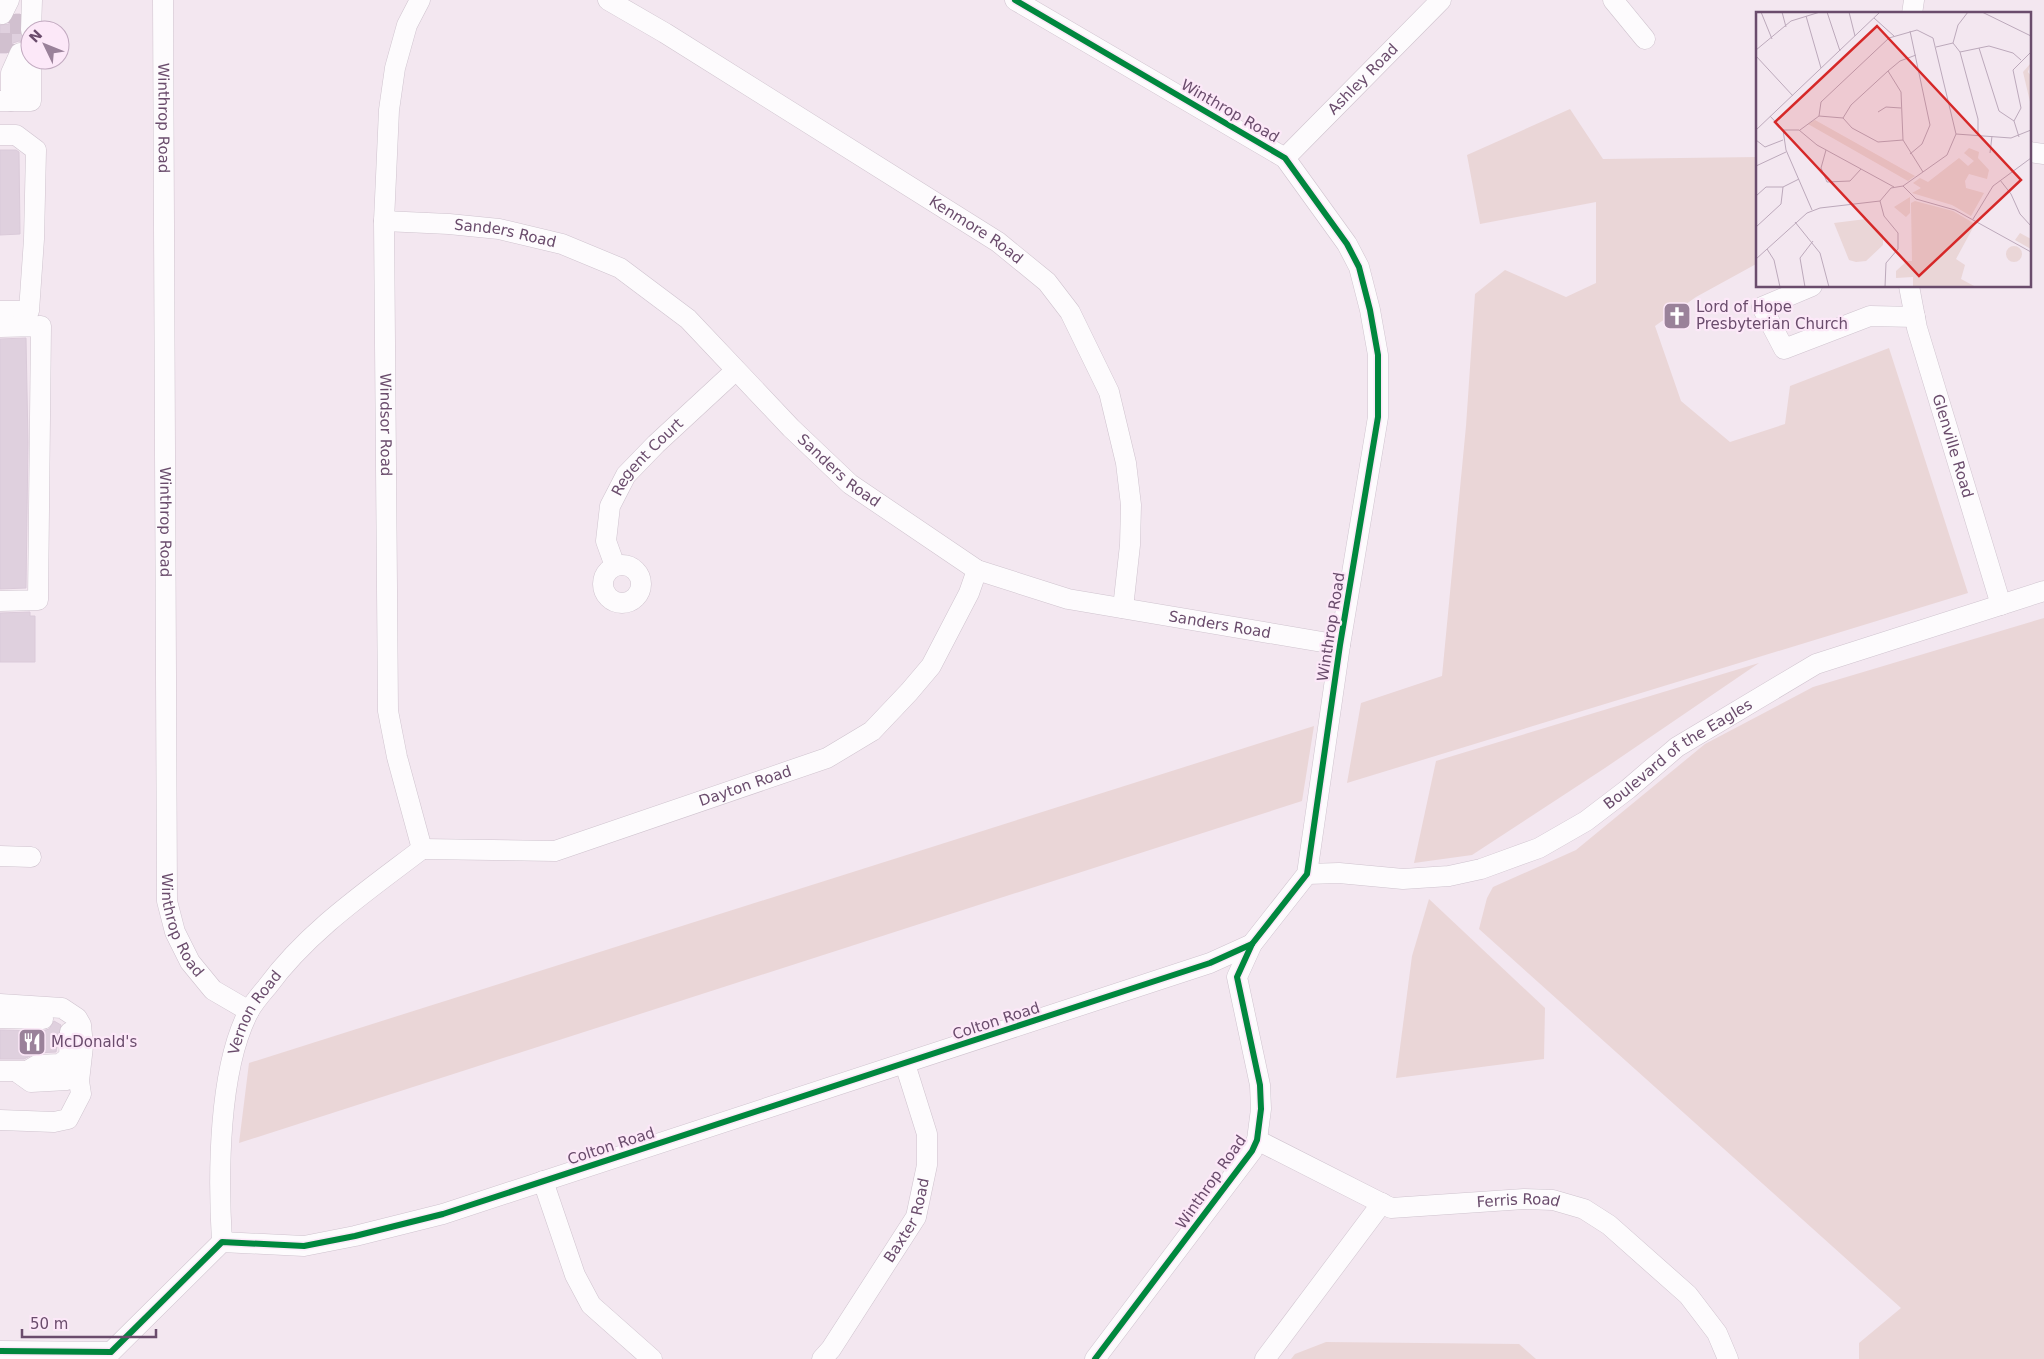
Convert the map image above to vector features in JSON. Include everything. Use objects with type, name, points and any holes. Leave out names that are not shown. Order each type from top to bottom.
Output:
[{"type":"street","name":"Winthrop Road","points":[[162,0],[167,901],[174,932],[190,962],[213,990],[249,1011]]},
{"type":"street","name":"Windsor Road","points":[[420,0],[407,25],[395,68],[389,110],[384,222],[388,711],[397,757],[422,849]]},
{"type":"street","name":"Kenmore Road","points":[[608,0],[665,33],[998,242],[1047,282],[1070,312],[1109,392],[1126,464],[1131,505],[1130,546],[1123,608]]},
{"type":"street","name":"Winthrop Road","points":[[1015,0],[1285,158],[1347,244],[1359,268],[1370,310],[1378,355],[1378,417],[1340,645],[1307,874],[1252,944],[1237,976],[1260,1085],[1261,1109],[1257,1140],[1252,1152],[1095,1359]]},
{"type":"street","points":[[1613,0],[1645,39]]},
{"type":"street","name":"Ashley Road","points":[[1285,158],[1434,2]]},
{"type":"street","points":[[16,55],[31,101],[5,101],[16,55]]},
{"type":"street","points":[[0,135],[16,135],[36,150],[34,239],[29,311],[0,311]]},
{"type":"street","name":"Sanders Road","points":[[384,222],[449,224],[499,229],[562,244],[620,268],[688,319],[735,371],[850,484],[977,570],[1068,599],[1340,645]]},
{"type":"street","points":[[1807,288],[1762,307],[1784,349],[1870,316],[1915,318]]},
{"type":"street","name":"Glenville Road","points":[[1909,288],[1915,318],[2000,605]]},
{"type":"street","points":[[0,327],[41,326],[38,600],[0,601]]},
{"type":"street","name":"Regent Court","points":[[615,566],[606,541],[610,506],[626,476],[656,444],[735,371]]},
{"type":"street","name":"Dayton Road","points":[[422,849],[555,852],[827,758],[872,731],[931,666],[969,593],[977,570]]},
{"type":"street","name":"Boulevard of the Eagles","points":[[1307,874],[1339,873],[1403,879],[1449,876],[1481,869],[1539,848],[1586,821],[1628,789],[1677,746],[1816,664],[2044,591]]},
{"type":"street","name":"Vernon Road","points":[[222,1242],[222,1145],[226,1081],[235,1048],[249,1011],[308,938],[422,849]]},
{"type":"street","points":[[0,856],[32,858]]},
{"type":"street","name":"Colton Road","points":[[222,1242],[304,1246],[355,1236],[443,1214],[1210,963],[1252,944]]},
{"type":"street","points":[[0,1004],[62,1008],[77,1018],[81,1025],[83,1046],[81,1094],[68,1118],[54,1122],[0,1120]]},
{"type":"street","points":[[0,1018],[58,1019],[64,1021],[70,1030],[67,1080],[31,1082],[9,1072]]},
{"type":"street","name":"Baxter Road","points":[[822,1359],[831,1349],[916,1218],[927,1165],[927,1134],[905,1064]]},
{"type":"street","points":[[9,1072],[25,1085],[40,1091],[80,1088]]},
{"type":"street","name":"Ferris Road","points":[[1257,1140],[1391,1208],[1524,1199],[1553,1200],[1584,1209],[1608,1225],[1688,1295],[1717,1333],[1728,1359]]},
{"type":"street","points":[[543,1181],[574,1275],[591,1305],[652,1359]]},
{"type":"street","points":[[1265,1359],[1382,1203]]},
{"type":"street","points":[[0,1351],[116,1355],[222,1242]]},
{"type":"shaded area","points":[[1570,109],[1603,159],[1756,157],[1756,264],[1696,297],[1655,326],[1681,401],[1730,442],[1785,424],[1790,386],[1889,348],[1968,593],[1347,783],[1361,703],[1442,676],[1466,426],[1475,294],[1505,270],[1566,297],[1596,283],[1596,202],[1480,224],[1467,155]]},
{"type":"shaded area","points":[[2044,618],[2044,1359],[1859,1359],[1859,1343],[1901,1308],[1479,929],[1487,898],[1493,887],[1576,850],[1705,744],[1813,687]]},
{"type":"shaded area","points":[[1759,663],[1605,768],[1472,855],[1414,863],[1436,761]]},
{"type":"shaded area","points":[[1314,726],[1302,801],[239,1143],[249,1063]]},
{"type":"shaded area","points":[[1429,899],[1545,1008],[1544,1059],[1396,1078],[1412,956]]},
{"type":"shaded area","points":[[1326,1342],[1519,1344],[1536,1359],[1291,1359],[1295,1354]]},
{"type":"building","points":[[15,14],[20,14],[20,41],[13,43],[7,53],[0,53],[0,25],[9,24]]},
{"type":"building","points":[[0,150],[16,150],[19,152],[20,234],[0,235]]},
{"type":"building","points":[[26,338],[28,443],[26,588],[0,589],[0,339]]},
{"type":"building","points":[[30,612],[30,616],[35,616],[35,662],[0,662],[0,613]]},
{"type":"building","name":"McDonald's","points":[[54,1021],[61,1025],[56,1052],[36,1053],[24,1059],[0,1059],[0,1030],[43,1031],[49,1029]]},
{"type":"tunnel","points":[[2,14],[2,53]]},
{"type":"tunnel","points":[[20,14],[20,20]]},
{"type":"cycle path","points":[[1015,0],[1285,158],[1347,244],[1359,267],[1370,310],[1378,355],[1378,417],[1340,645],[1307,874],[1252,944],[1237,977],[1260,1085],[1261,1109],[1257,1140],[1252,1151],[1095,1359]]},
{"type":"cycle path","points":[[0,1351],[111,1352],[222,1242],[304,1246],[355,1236],[443,1214],[1210,963],[1252,944]]},
{"type":"place","name":"Lord of Hope Presbyterian Church","points":[[1677,316]]},
{"type":"place","name":"McDonald's","points":[[32,1042]]}]
